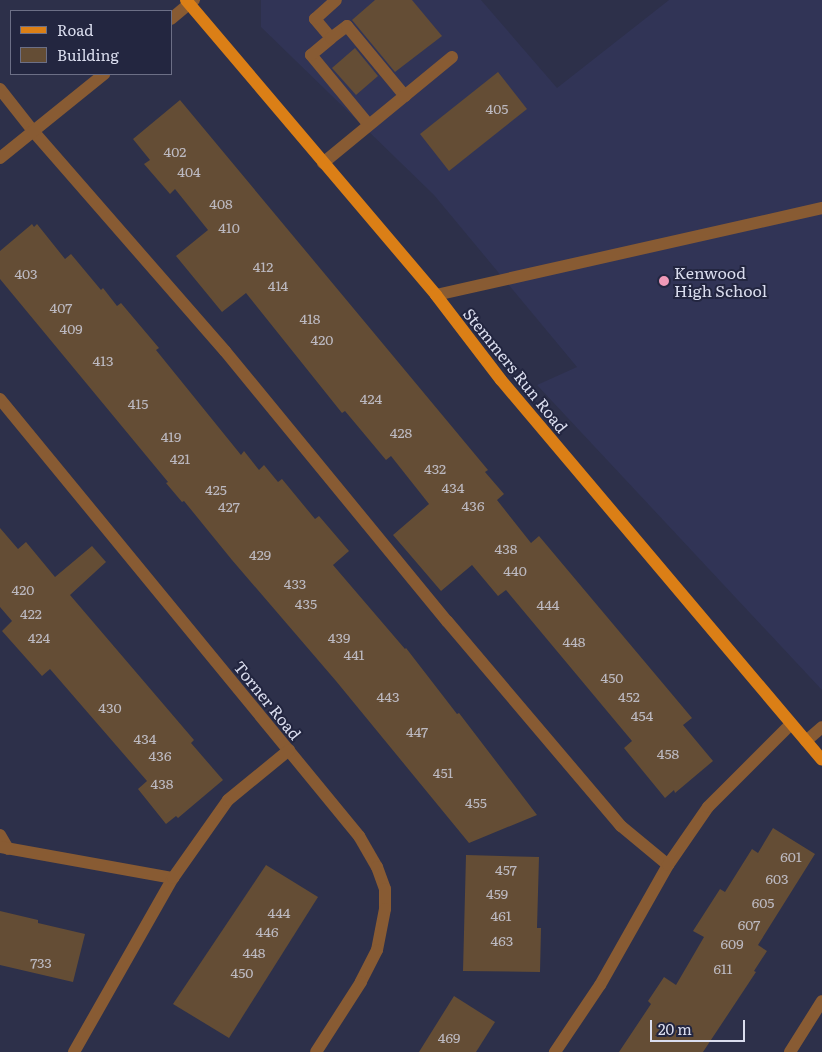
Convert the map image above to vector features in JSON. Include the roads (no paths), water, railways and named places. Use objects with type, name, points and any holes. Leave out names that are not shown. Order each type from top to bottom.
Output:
[{"type":"main road","name":"Stemmers Run Road","points":[[190,1],[436,296],[501,380],[822,760]]},
{"type":"street","points":[[331,38],[315,19],[336,0]]},
{"type":"street","points":[[172,18],[190,1]]},
{"type":"street","points":[[369,125],[311,55],[331,38],[347,26],[405,96]]},
{"type":"street","points":[[323,162],[452,57]]},
{"type":"street","points":[[0,158],[103,75]]},
{"type":"street","points":[[0,89],[33,132],[225,352],[441,613],[622,826],[668,865]]},
{"type":"street","points":[[436,296],[822,208]]},
{"type":"street","name":"Torner Road","points":[[0,399],[359,836],[377,867],[385,889],[383,930],[377,950],[361,982],[316,1052]]},
{"type":"street","points":[[554,1052],[600,985],[668,865],[708,807],[791,724]]},
{"type":"street","points":[[806,741],[822,727]]},
{"type":"street","points":[[74,1052],[172,878],[228,800],[288,750]]},
{"type":"street","points":[[0,835],[4,848],[172,878]]},
{"type":"street","points":[[790,1052],[822,1001]]},
{"type":"place","name":"Kenwood High School","points":[[664,281]]}]
